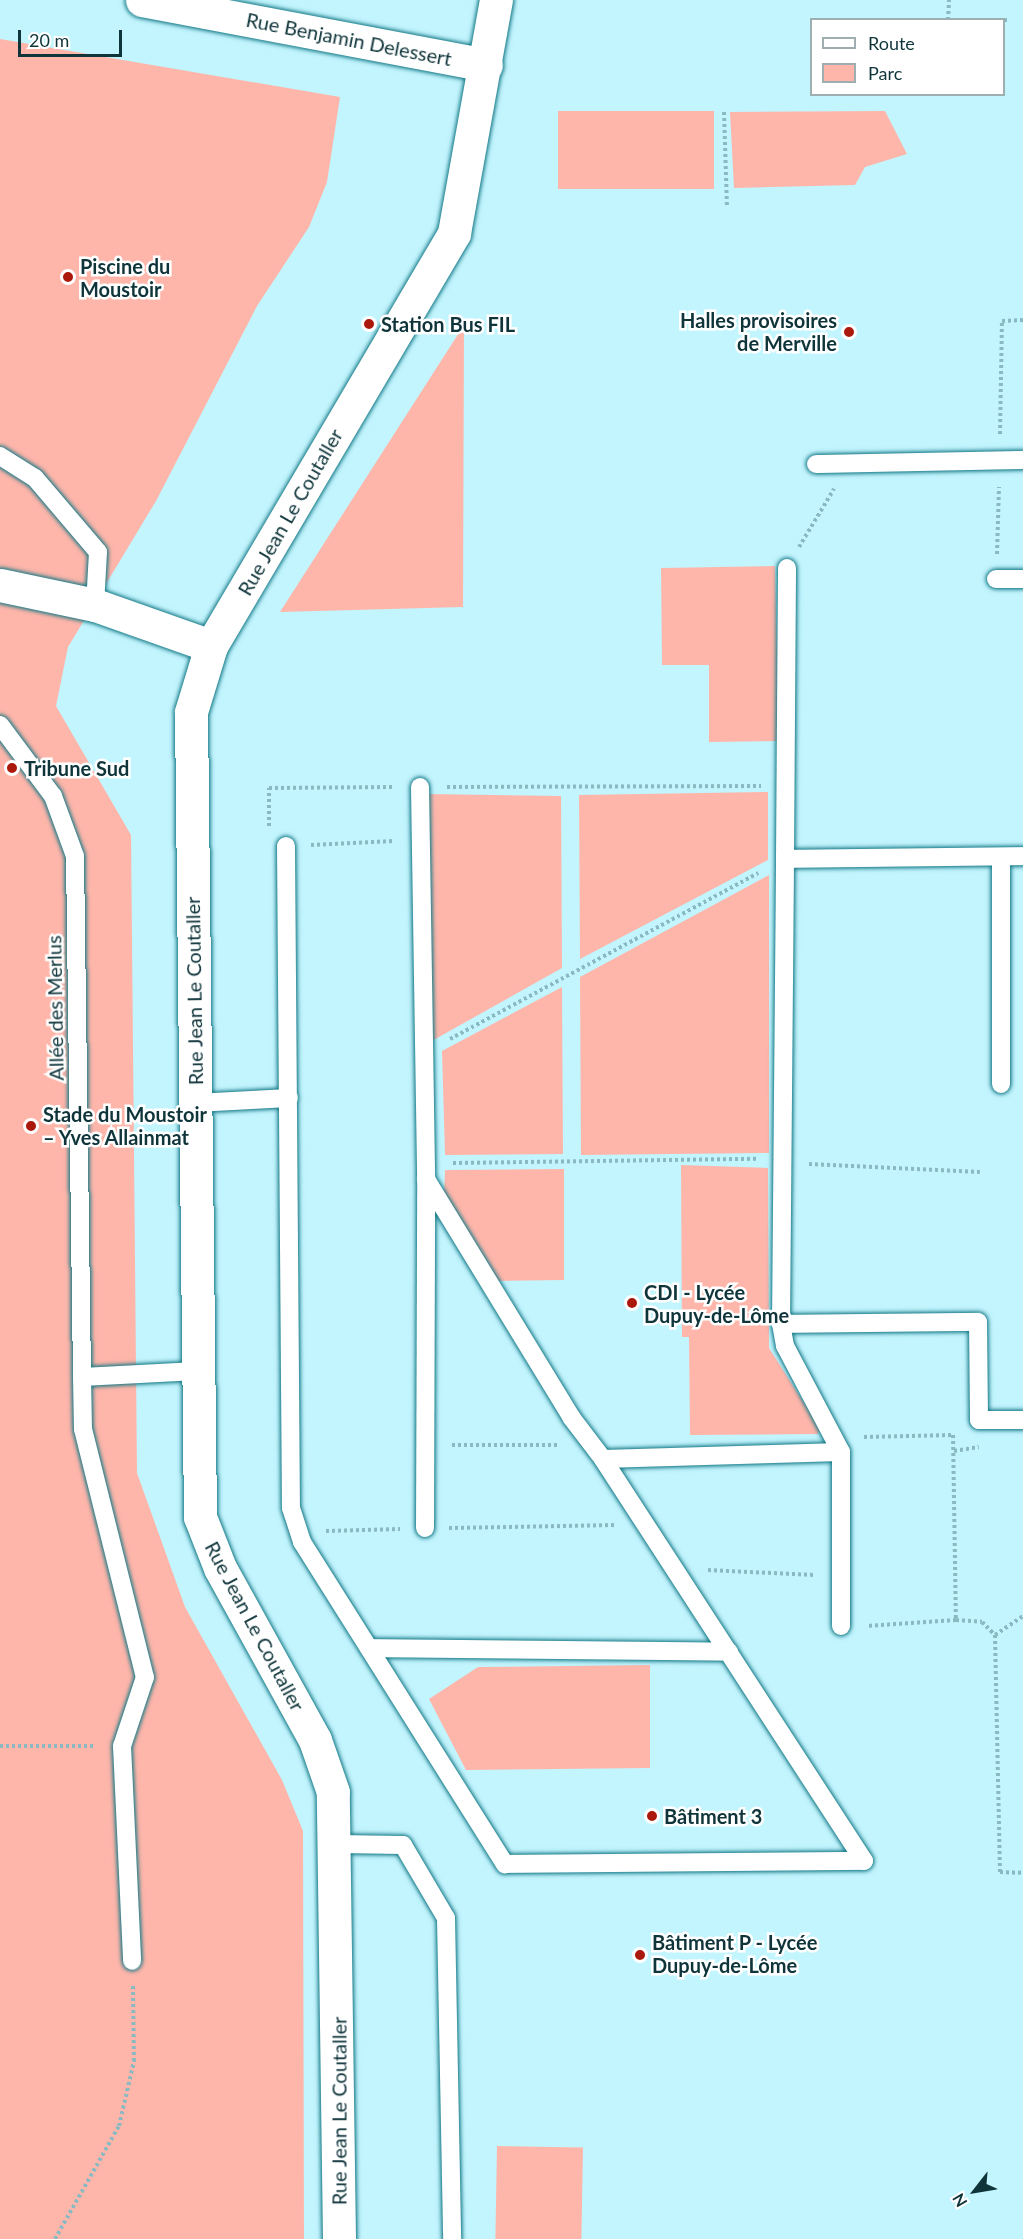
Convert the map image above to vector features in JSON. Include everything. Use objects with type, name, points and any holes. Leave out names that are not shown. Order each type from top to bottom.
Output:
[{"type":"street","name":"Rue Benjamin Delessert","points":[[142,0],[486,65]]},
{"type":"street","name":"Rue Jean Le Coutaller","points":[[339,2239],[338,1844],[333,1792],[315,1740],[219,1568],[200,1516],[191,712],[211,646],[454,233],[496,0]]},
{"type":"street","points":[[0,585],[94,604],[211,646]]},
{"type":"lane","points":[[0,456],[35,478],[98,552],[94,604]]},
{"type":"lane","points":[[816,464],[850,461],[1023,460]]},
{"type":"lane","points":[[787,568],[781,1324],[785,1346],[838,1445],[841,1626]]},
{"type":"lane","points":[[996,579],[1023,579]]},
{"type":"lane","name":"Allée des Merlus","points":[[0,725],[53,796],[75,856],[83,1429],[145,1677],[122,1746]]},
{"type":"lane","points":[[420,787],[425,1171],[426,1528]]},
{"type":"lane","points":[[286,846],[291,1508],[299,1532],[505,1864],[864,1861],[598,1452],[425,1171]]},
{"type":"lane","points":[[785,859],[1023,856]]},
{"type":"lane","points":[[1001,857],[1001,1084]]},
{"type":"lane","points":[[195,1103],[289,1098]]},
{"type":"lane","points":[[781,1324],[978,1322],[979,1420],[1023,1420]]},
{"type":"lane","points":[[82,1377],[197,1371]]},
{"type":"lane","points":[[598,1452],[838,1445]]},
{"type":"lane","points":[[369,1648],[729,1652]]},
{"type":"lane","points":[[122,1746],[132,1961]]},
{"type":"lane","points":[[338,1844],[403,1845],[446,1918],[452,2239]]},
{"type":"path","points":[[948,18],[949,0]]},
{"type":"path","points":[[724,112],[726,207]]},
{"type":"path","points":[[996,579],[1002,321],[1023,320]]},
{"type":"path","points":[[787,568],[850,461]]},
{"type":"path","points":[[420,840],[268,847],[269,788],[785,786]]},
{"type":"path","points":[[424,1054],[785,859]]},
{"type":"path","points":[[425,1171],[783,1159],[816,1166],[980,1172]]},
{"type":"path","points":[[838,1445],[953,1435],[956,1620]]},
{"type":"path","points":[[426,1445],[598,1452]]},
{"type":"path","points":[[299,1532],[646,1524]]},
{"type":"path","points":[[674,1568],[841,1576]]},
{"type":"path","points":[[995,1635],[1023,1616]]},
{"type":"path","points":[[841,1626],[956,1620],[982,1622],[995,1635],[1000,1872],[1023,1873]]},
{"type":"path","points":[[0,1746],[122,1746]]},
{"type":"path","points":[[55,2239],[119,2126],[134,2061],[132,1961]]},
{"type":"green space","points":[[0,39],[340,97],[327,182],[309,227],[257,306],[156,501],[68,647],[56,706],[131,835],[137,1473],[185,1607],[282,1780],[303,1831],[304,2239],[0,2239]]},
{"type":"green space","points":[[558,111],[714,111],[714,189],[558,189]]},
{"type":"green space","points":[[885,111],[907,154],[865,167],[855,185],[734,188],[730,112]]},
{"type":"green space","points":[[464,325],[463,607],[280,612]]},
{"type":"green space","points":[[775,566],[779,741],[709,742],[709,665],[662,665],[661,568]]},
{"type":"green space","points":[[768,792],[768,860],[580,959],[579,795]]},
{"type":"green space","points":[[426,794],[561,796],[562,968],[430,1042]]},
{"type":"green space","points":[[769,875],[769,1153],[581,1155],[580,977]]},
{"type":"green space","points":[[562,987],[563,1154],[445,1155],[442,1051]]},
{"type":"green space","points":[[681,1165],[768,1168],[769,1348],[820,1428],[818,1434],[690,1435],[689,1337],[682,1337]]},
{"type":"green space","points":[[564,1169],[564,1280],[495,1281],[444,1197],[445,1170]]},
{"type":"green space","points":[[650,1665],[650,1768],[466,1770],[429,1699],[478,1667]]},
{"type":"green space","points":[[497,2146],[583,2148],[581,2239],[495,2239]]},
{"type":"place","name":"Piscine du Moustoir","points":[[68,277]]},
{"type":"place","name":"Station Bus FIL","points":[[369,324]]},
{"type":"place","name":"Halles provisoires de Merville","points":[[849,332]]},
{"type":"place","name":"Tribune Sud","points":[[12,768]]},
{"type":"place","name":"Stade du Moustoir – Yves Allainmat","points":[[31,1126]]},
{"type":"place","name":"CDI - Lycée Dupuy-de-Lôme","points":[[632,1303]]},
{"type":"place","name":"Bâtiment 3","points":[[652,1816]]},
{"type":"place","name":"Bâtiment P - Lycée Dupuy-de-Lôme","points":[[640,1955]]}]
